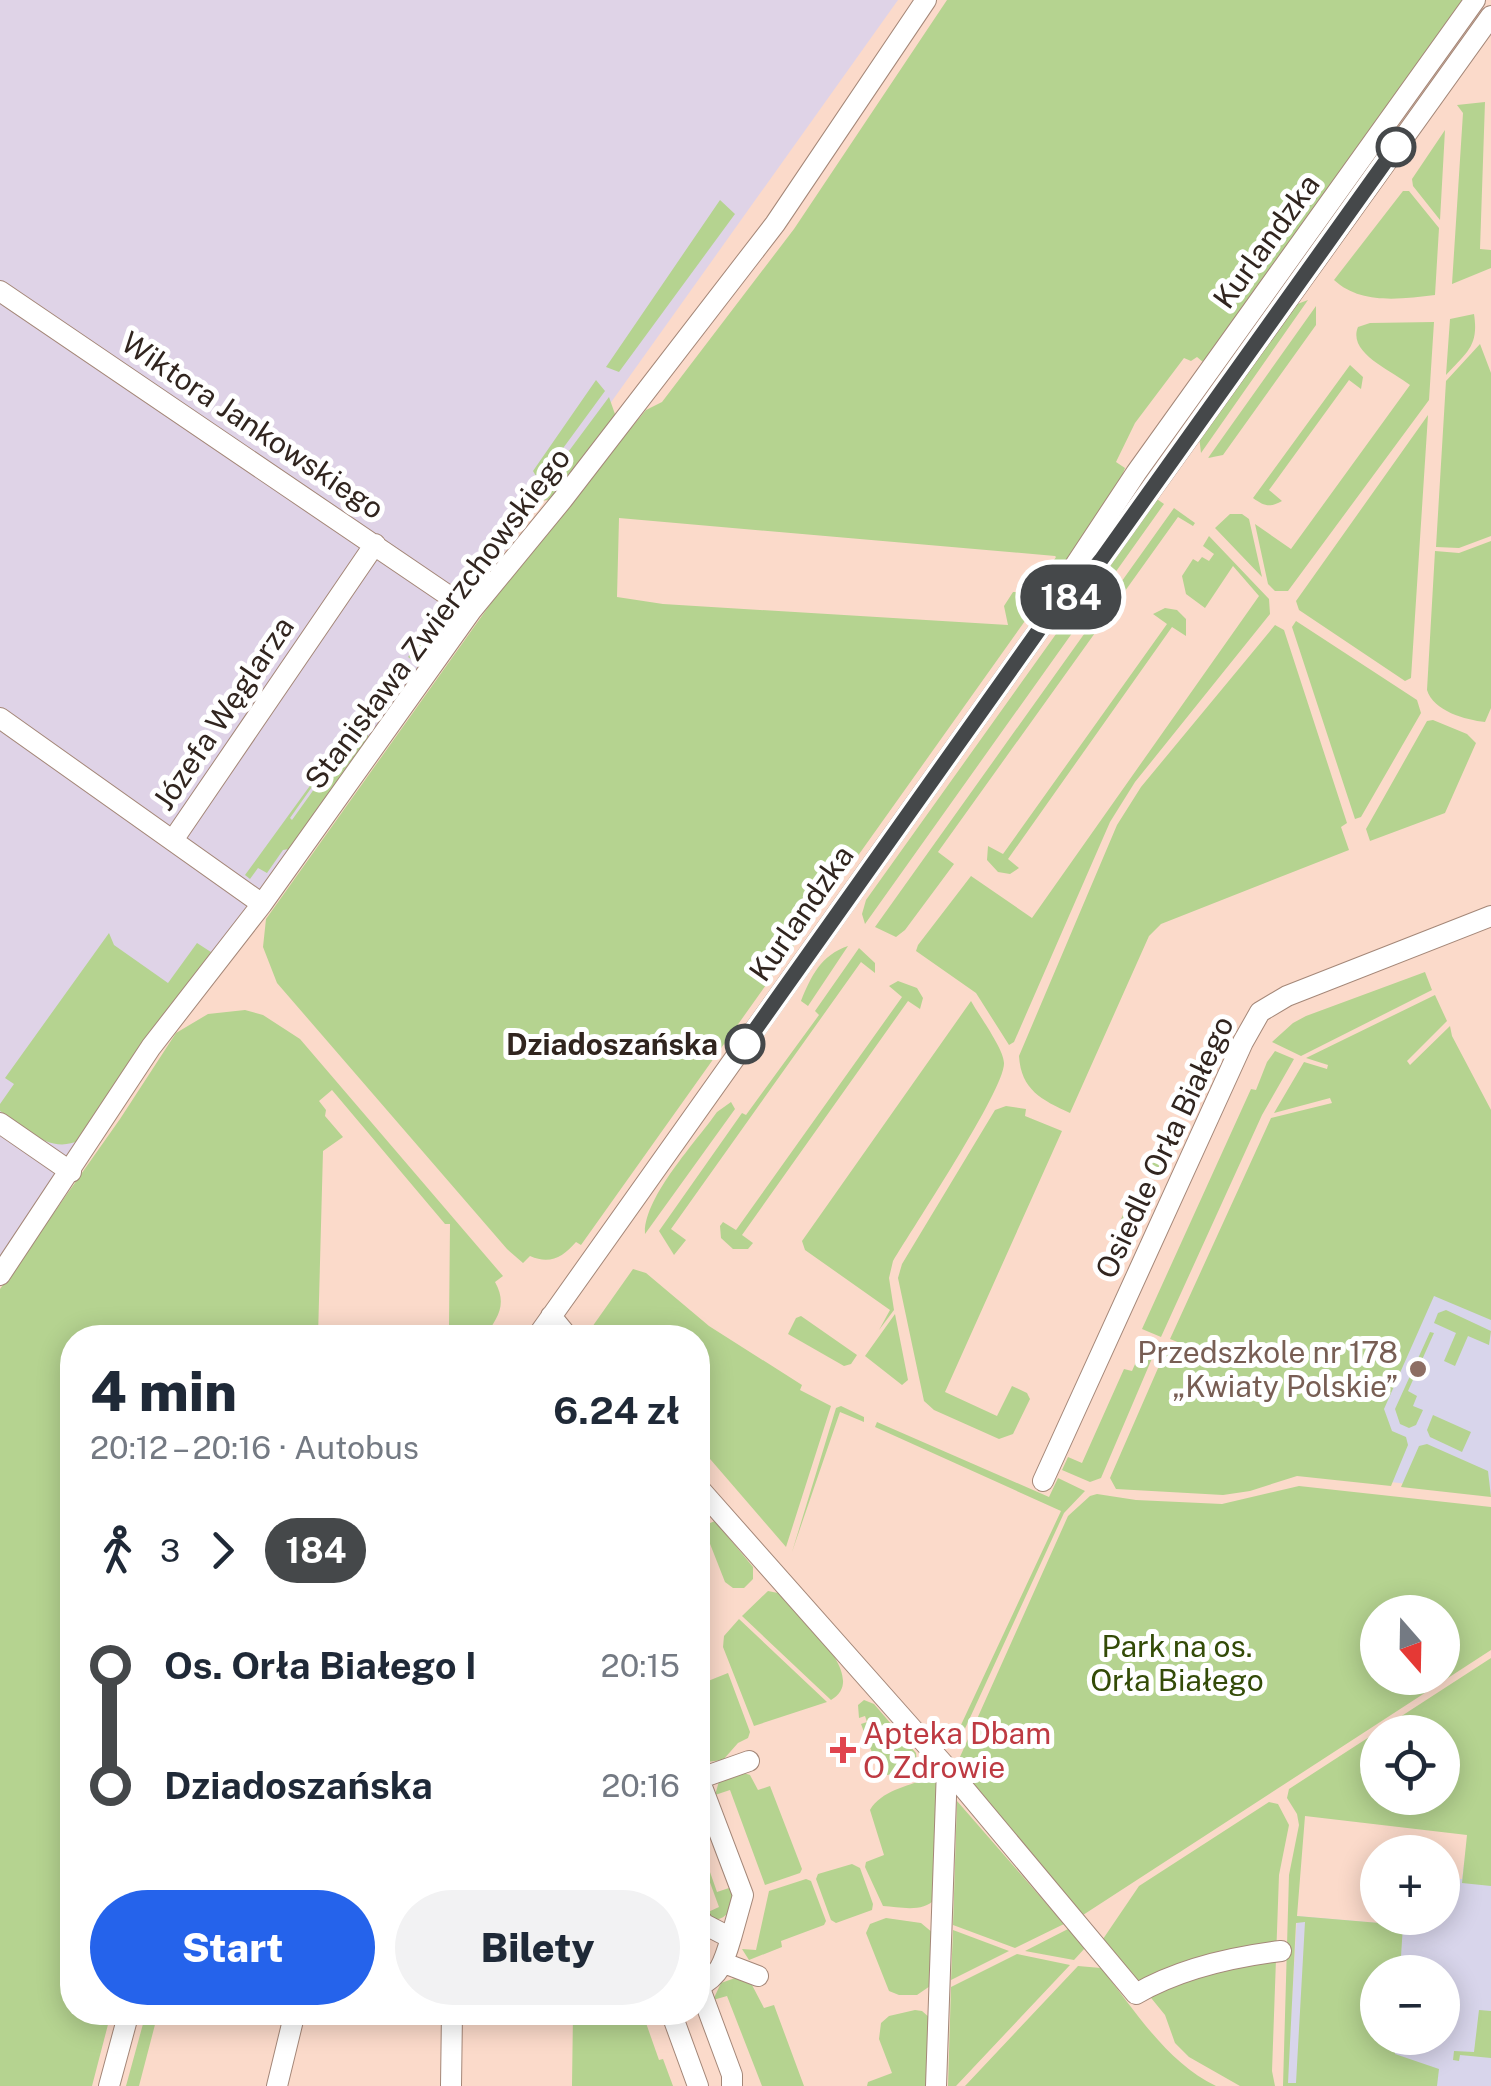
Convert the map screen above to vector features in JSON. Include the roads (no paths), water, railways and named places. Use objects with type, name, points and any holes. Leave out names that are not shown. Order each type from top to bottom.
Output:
[{"type":"street","name":"Stanisława Zwierzchowskiego","points":[[0,1276],[151,1048],[262,904],[472,611],[564,499],[774,224],[926,0]]},
{"type":"street","name":"Kurlandzka","points":[[1046,620],[1058,591],[1136,473],[1475,0]]},
{"type":"street","name":"Kurlandzka","points":[[545,1325],[1046,620],[1073,595],[1101,560],[1491,16]]},
{"type":"street","name":"Wiktora Jankowskiego","points":[[0,291],[472,611]]},
{"type":"street","name":"Józefa Węglarza","points":[[0,718],[173,840],[375,544]]},
{"type":"street","points":[[173,840],[262,904]]},
{"type":"street","name":"Osiedle Orła Białego","points":[[1042,1481],[1260,1012],[1287,996],[1491,916]]},
{"type":"street","points":[[0,1123],[71,1172]]},
{"type":"street","points":[[552,1316],[559,1325]]},
{"type":"street","points":[[710,1501],[947,1768],[1136,1994],[1174,1976],[1281,1951]]},
{"type":"street","points":[[710,1776],[749,1761]]},
{"type":"street","points":[[936,2086],[947,1768]]},
{"type":"street","points":[[710,1811],[743,1895],[724,1963],[710,1980]]},
{"type":"street","points":[[710,1927],[731,1938]]},
{"type":"street","points":[[724,1963],[758,1976]]},
{"type":"street","points":[[710,2017],[732,2075],[732,2086]]},
{"type":"street","points":[[109,2086],[125,2025]]},
{"type":"street","points":[[277,2086],[292,2025]]},
{"type":"street","points":[[451,2086],[452,2025]]},
{"type":"street","points":[[676,2025],[698,2086]]},
{"type":"place","name":"Dziadoszańska","points":[[745,1044]]},
{"type":"place","name":"Przedszkole nr 178 „Kwiaty Polskie”","points":[[1418,1369]]},
{"type":"place","name":"Apteka Dbam O Zdrowie","points":[[843,1750]]},
{"type":"park label","name":"Park na os. Orła Białego","points":[[1177,1663]]}]
